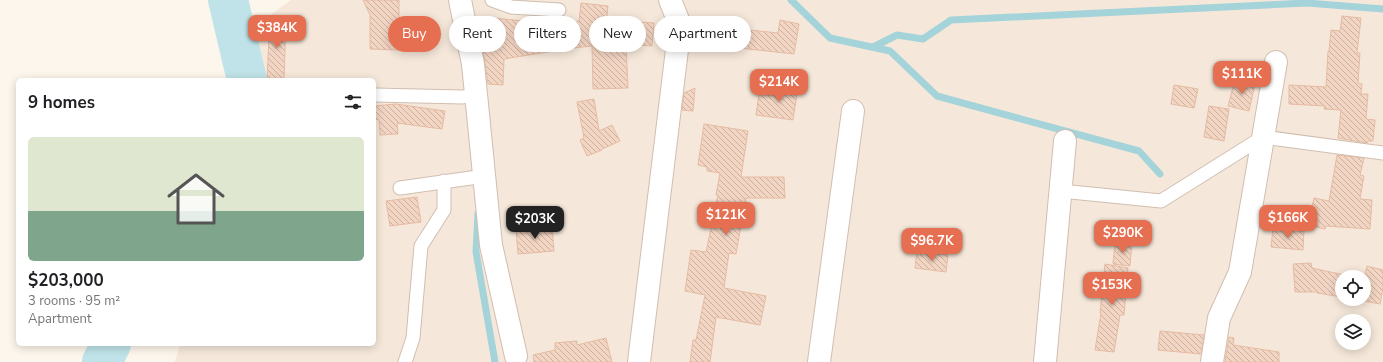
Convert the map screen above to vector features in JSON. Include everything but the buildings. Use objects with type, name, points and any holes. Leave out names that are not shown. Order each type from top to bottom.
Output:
[{"type":"street","points":[[460,0],[474,64],[471,95],[478,176],[491,245],[517,359]]},
{"type":"street","points":[[639,362],[680,24],[670,0]]},
{"type":"street","points":[[1212,362],[1219,318],[1240,272],[1276,62]]},
{"type":"street","points":[[819,362],[853,111]]},
{"type":"street","points":[[1045,362],[1066,141]]},
{"type":"lane","points":[[492,0],[511,7],[559,10]]},
{"type":"lane","points":[[376,95],[471,95]]},
{"type":"lane","points":[[1061,191],[1161,201],[1264,137],[1383,153]]},
{"type":"lane","points":[[400,188],[478,176]]},
{"type":"lane","points":[[405,362],[413,338],[421,246],[444,210],[444,181]]},
{"type":"shaded area","points":[[291,0],[1383,0],[1383,362],[175,362],[179,346],[376,346],[376,78],[245,78],[258,24]]},
{"type":"waterway","points":[[228,0],[247,78]]},
{"type":"waterway","points":[[791,0],[830,38],[890,51],[937,96],[1139,151],[1160,174]]},
{"type":"waterway","points":[[873,47],[897,35],[923,39],[951,20],[1307,3],[1383,9]]},
{"type":"waterway","points":[[478,214],[476,252],[495,362]]},
{"type":"waterway","points":[[102,362],[110,346]]}]
